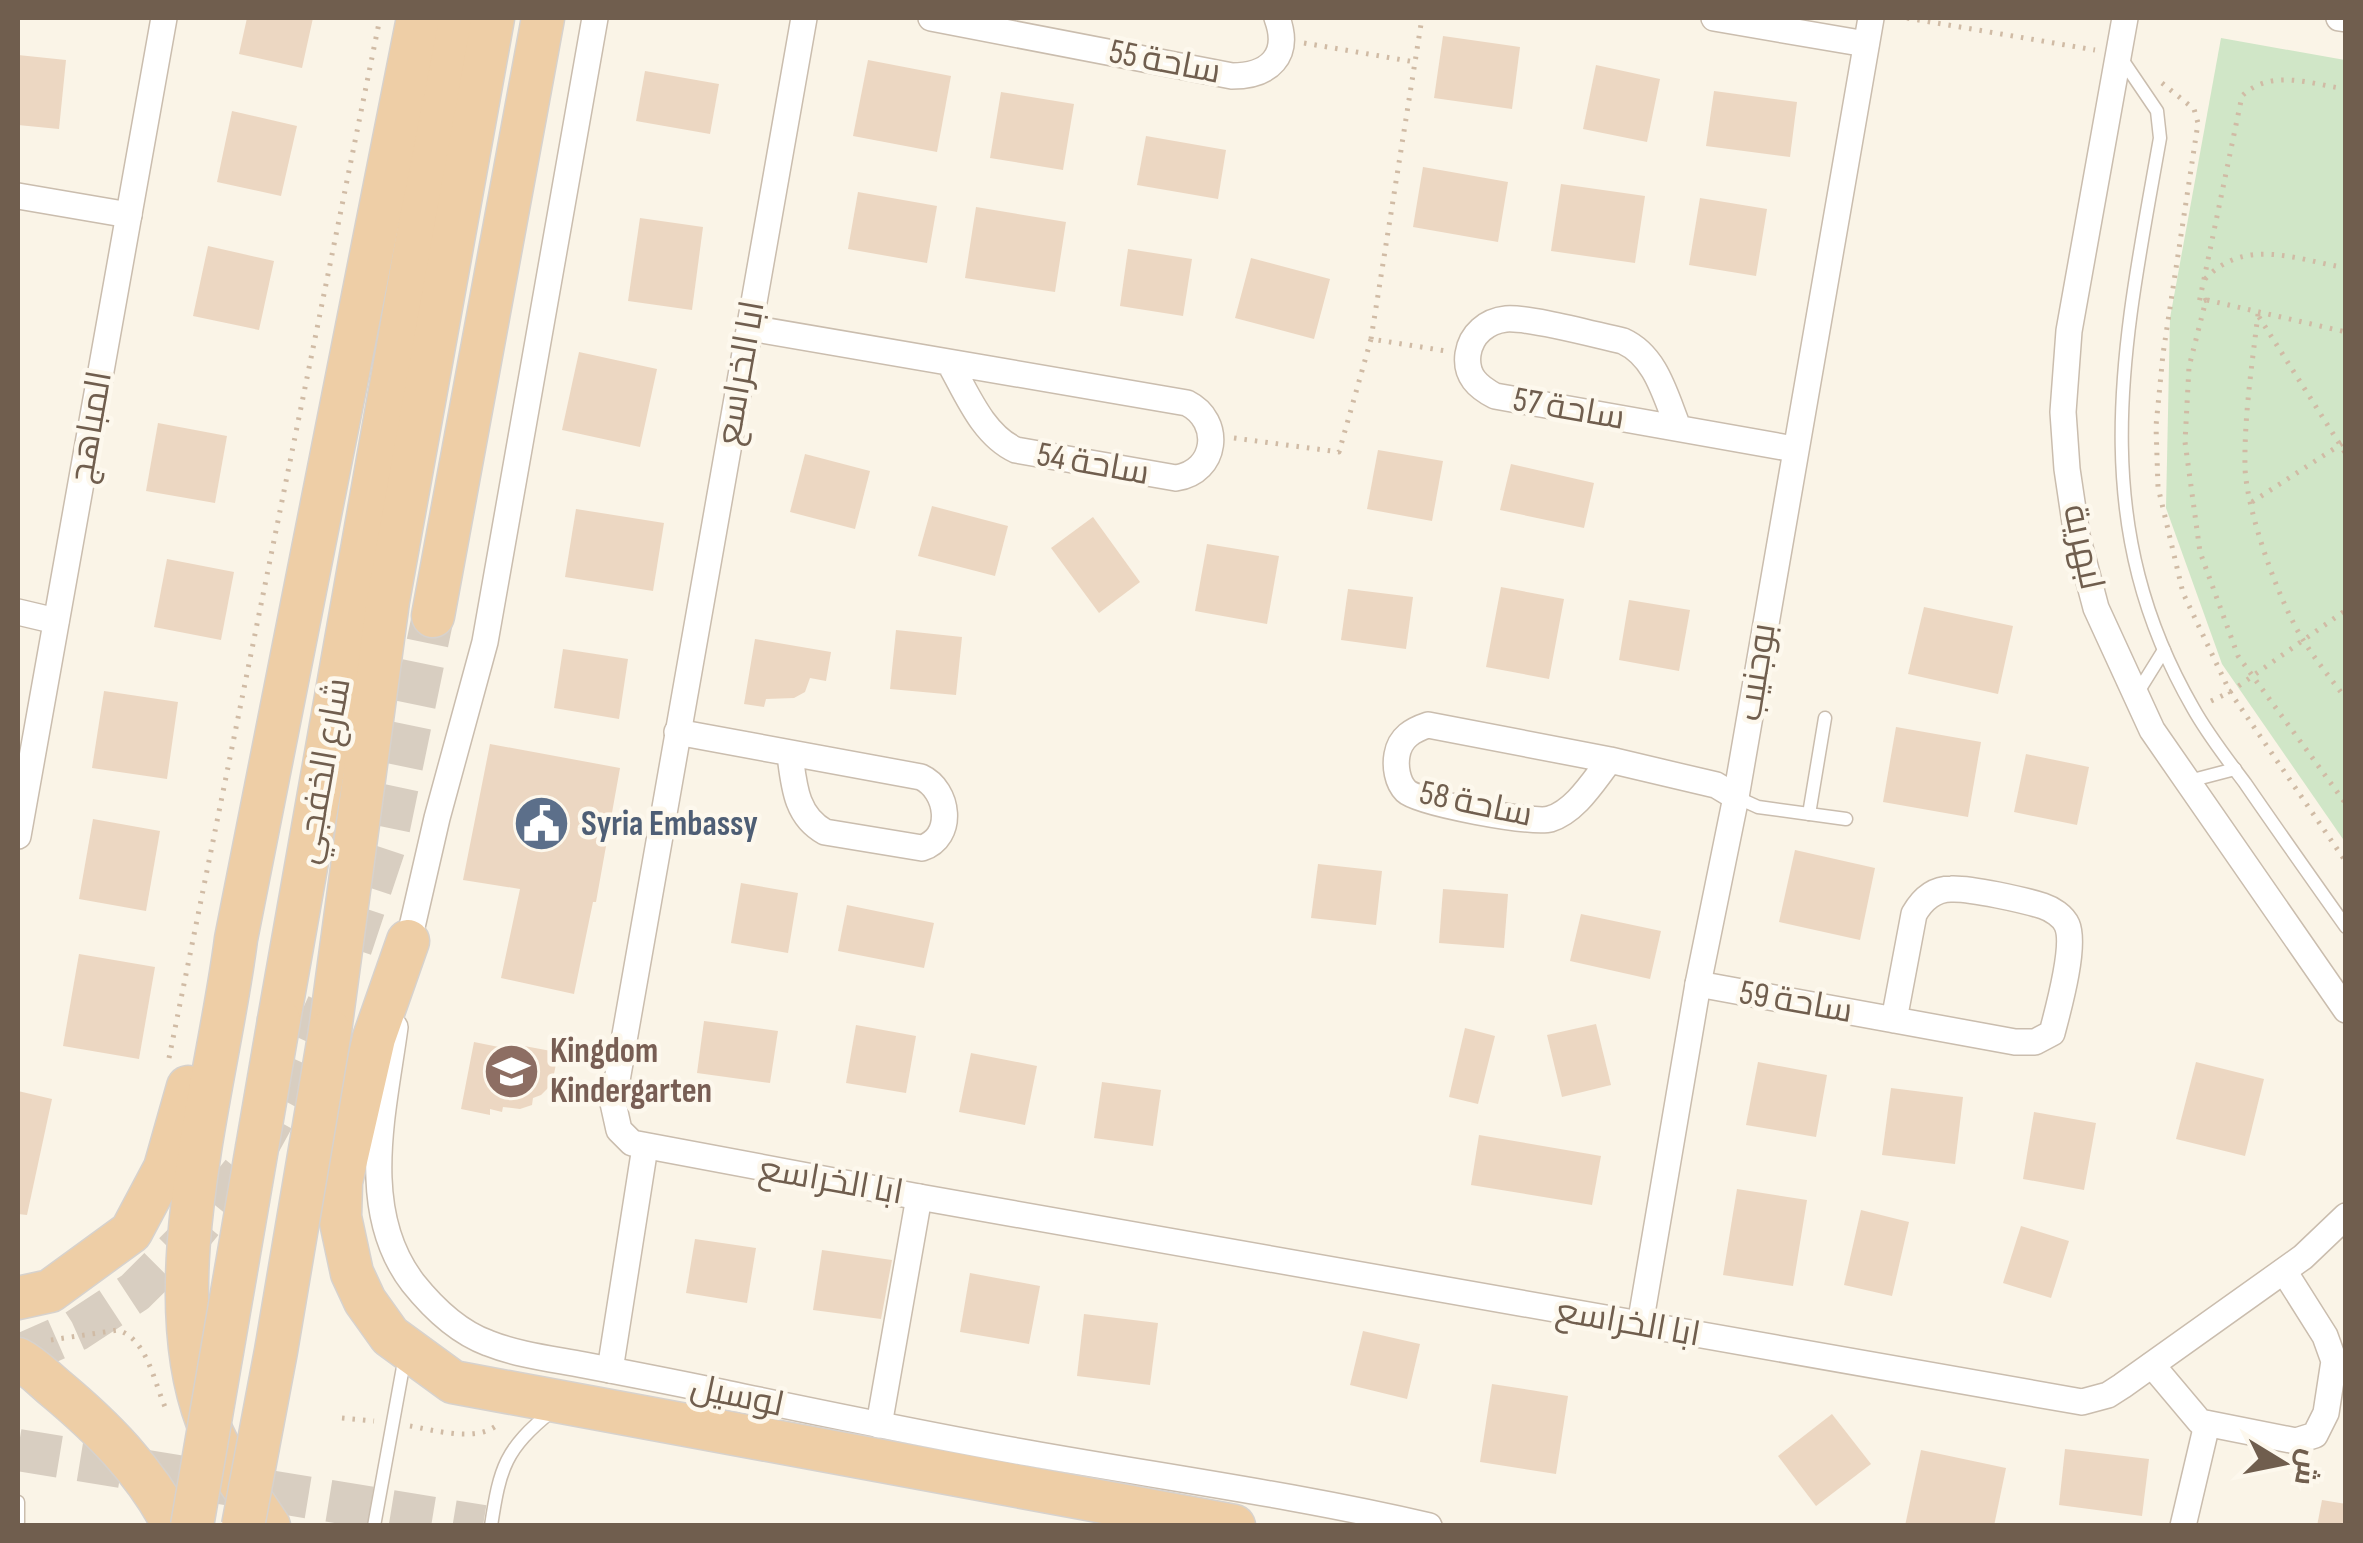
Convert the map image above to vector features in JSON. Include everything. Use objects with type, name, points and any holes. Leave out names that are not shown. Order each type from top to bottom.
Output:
[{"type":"highway","points":[[269,1526],[208,1423],[194,1378],[188,1335],[188,1268],[202,1142],[236,939],[418,18]]},
{"type":"highway","name":"شارع الخفجي","points":[[192,1526],[456,18]]},
{"type":"highway","name":"شارع الخفجي","points":[[243,1526],[330,1030],[388,602],[494,18]]},
{"type":"highway","points":[[433,616],[544,18]]},
{"type":"highway","points":[[18,1298],[50,1291],[131,1232],[165,1168],[213,998],[236,939]]},
{"type":"highway","points":[[408,941],[374,1038],[341,1182],[340,1217],[352,1273],[365,1302],[390,1336],[406,1350],[452,1382],[1234,1526]]},
{"type":"highway","points":[[31,1349],[128,1457],[157,1494],[174,1526]]},
{"type":"street","name":"المباهج","points":[[18,836],[164,18]]},
{"type":"street","points":[[408,941],[486,642],[594,18]]},
{"type":"street","name":"ابا الخراسع","points":[[804,18],[613,1102],[619,1130],[632,1143],[2082,1402],[2108,1395],[2152,1365],[2293,1264],[2346,1216]]},
{"type":"street","name":"ساحة 55","points":[[931,18],[1013,25],[1232,76],[1252,76],[1268,70],[1279,52],[1279,28]]},
{"type":"street","points":[[1714,18],[1866,44]]},
{"type":"street","name":"بوجنيب","points":[[1640,1325],[1871,18]]},
{"type":"street","name":"لبهرية","points":[[2125,18],[2069,331],[2063,412],[2077,536],[2096,608],[2152,730],[2346,1010]]},
{"type":"street","points":[[24,202],[129,215]]},
{"type":"street","name":"ساحة 57","points":[[1678,428],[1648,360],[1638,348],[1622,340],[1508,318],[1488,323],[1474,336],[1468,354],[1470,375],[1478,387],[1495,396],[1794,449]]},
{"type":"street","points":[[750,328],[1187,403],[1205,417],[1212,435]]},
{"type":"street","name":"ساحة 54","points":[[950,364],[993,434],[1016,450],[1176,478],[1202,466],[1212,435]]},
{"type":"street","points":[[18,612],[56,621]]},
{"type":"street","name":"ساحة 58","points":[[1610,760],[1570,808],[1552,818],[1532,821],[1423,800],[1406,792],[1396,774],[1397,751],[1403,741],[1410,732],[1428,725],[1610,760],[1716,786],[1736,797]]},
{"type":"street","points":[[677,732],[921,777],[932,782],[943,798],[939,835],[922,848],[826,832],[812,825],[801,811],[790,755]]},
{"type":"street","name":"ساحة 59","points":[[1698,984],[1894,1020],[2016,1042],[2035,1042],[2052,1033],[2070,942],[2068,926],[2046,907],[1950,888],[1933,893],[1920,902],[1914,914],[1894,1020]]},
{"type":"street","name":"لوسيل","points":[[408,941],[378,1177],[382,1212],[394,1250],[410,1279],[428,1302],[476,1338],[494,1346],[879,1425],[1429,1526]]},
{"type":"street","points":[[610,1370],[646,1147]]},
{"type":"street","points":[[879,1425],[919,1197]]},
{"type":"street","name":"ابا الخراسع","points":[[2293,1264],[2346,1240]]},
{"type":"street","points":[[2152,1365],[2193,1416],[2207,1424],[2306,1440],[2322,1426],[2333,1373],[2331,1349],[2293,1264]]},
{"type":"street","points":[[2183,1526],[2207,1424]]},
{"type":"lane","points":[[2118,54],[2157,111],[2160,138],[2126,350],[2120,431],[2121,488],[2131,549],[2164,650],[2193,710],[2346,926]]},
{"type":"lane","points":[[2134,697],[2164,650]]},
{"type":"lane","points":[[1809,814],[1825,718]]},
{"type":"lane","points":[[2189,780],[2235,770]]},
{"type":"lane","points":[[1736,797],[1758,807],[1846,819]]},
{"type":"lane","points":[[374,1526],[406,1350]]},
{"type":"lane","points":[[491,1526],[499,1474],[522,1435],[562,1403]]},
{"type":"lane","points":[[18,1502],[18,1522]]},
{"type":"path","points":[[166,1075],[380,18]]},
{"type":"path","points":[[1212,435],[1339,452],[1371,340],[1422,18]]},
{"type":"path","points":[[1907,18],[2118,54],[2194,109],[2198,124],[2156,426],[2158,487],[2183,593],[2230,692],[2346,862]]},
{"type":"path","points":[[1279,28],[1415,62]]},
{"type":"path","points":[[2346,90],[2274,78],[2262,81],[2242,96],[2199,302],[2206,300],[2346,332]]},
{"type":"path","points":[[2203,281],[2236,256],[2257,252],[2346,268]]},
{"type":"path","points":[[2206,300],[2189,367],[2185,442],[2200,552],[2238,656],[2346,804]]},
{"type":"path","points":[[2258,314],[2346,454]]},
{"type":"path","points":[[2258,314],[2245,472],[2282,596],[2303,640],[2346,699]]},
{"type":"path","points":[[1371,340],[1468,354]]},
{"type":"path","points":[[2252,502],[2346,440]]},
{"type":"path","points":[[2193,710],[2230,692],[2346,610]]},
{"type":"path","points":[[31,1349],[118,1330],[128,1333],[149,1363],[167,1411]]},
{"type":"green space","points":[[2221,38],[2345,60],[2345,842],[2222,664],[2166,508],[2170,318]]},
{"type":"building","points":[[247,18],[313,18],[302,68],[239,54]]},
{"type":"building","points":[[1443,36],[1520,47],[1512,109],[1434,98]]},
{"type":"building","points":[[18,55],[66,60],[59,129],[18,125]]},
{"type":"building","points":[[868,60],[951,76],[937,152],[853,136]]},
{"type":"building","points":[[1596,65],[1660,79],[1647,142],[1583,129]]},
{"type":"building","points":[[645,71],[719,84],[710,134],[636,121]]},
{"type":"building","points":[[1714,91],[1797,102],[1790,157],[1706,146]]},
{"type":"building","points":[[1001,92],[1074,104],[1063,170],[990,158]]},
{"type":"building","points":[[232,111],[297,126],[281,196],[217,182]]},
{"type":"building","points":[[1146,136],[1226,150],[1218,199],[1137,185]]},
{"type":"building","points":[[1423,167],[1508,182],[1498,242],[1413,227]]},
{"type":"building","points":[[1561,184],[1645,196],[1635,263],[1551,251]]},
{"type":"building","points":[[858,192],[937,206],[927,263],[848,249]]},
{"type":"building","points":[[1700,198],[1767,209],[1756,276],[1689,265]]},
{"type":"building","points":[[976,207],[1066,222],[1055,292],[965,278]]},
{"type":"building","points":[[640,218],[703,227],[692,310],[628,301]]},
{"type":"building","points":[[208,246],[274,261],[259,330],[193,316]]},
{"type":"building","points":[[1128,249],[1192,259],[1183,316],[1120,306]]},
{"type":"building","points":[[1251,258],[1330,279],[1314,339],[1235,318]]},
{"type":"building","points":[[579,352],[657,369],[640,447],[562,430]]},
{"type":"building","points":[[158,423],[227,436],[215,503],[146,491]]},
{"type":"building","points":[[1378,450],[1443,461],[1432,521],[1367,509]]},
{"type":"building","points":[[805,454],[870,471],[855,529],[790,512]]},
{"type":"building","points":[[1511,464],[1594,483],[1584,528],[1500,510]]},
{"type":"building","points":[[932,506],[1008,526],[995,576],[918,556]]},
{"type":"building","points":[[576,509],[664,523],[653,591],[565,577]]},
{"type":"building","points":[[1093,517],[1140,582],[1099,613],[1051,548]]},
{"type":"building","points":[[1207,544],[1279,556],[1267,624],[1195,611]]},
{"type":"building","points":[[167,559],[234,572],[221,640],[154,627]]},
{"type":"building","points":[[1501,587],[1564,599],[1549,679],[1486,667]]},
{"type":"building","points":[[1348,589],[1413,597],[1406,649],[1341,640]]},
{"type":"building","points":[[1629,600],[1690,610],[1679,671],[1619,660]]},
{"type":"building","points":[[1924,607],[2013,626],[1998,694],[1908,674]]},
{"type":"building","points":[[896,630],[962,637],[956,695],[890,689]]},
{"type":"building","points":[[755,639],[831,652],[826,681],[810,678],[805,692],[794,698],[766,699],[764,707],[744,704]]},
{"type":"building","points":[[563,649],[628,659],[619,719],[554,708]]},
{"type":"building","points":[[104,691],[178,702],[167,779],[92,768]]},
{"type":"building","points":[[1896,727],[1981,742],[1968,817],[1883,802]]},
{"type":"building","name":"Syria Embassy","points":[[490,744],[620,768],[596,902],[574,994],[501,978],[520,889],[463,880]]},
{"type":"building","points":[[2026,754],[2089,767],[2077,825],[2014,812]]},
{"type":"building","points":[[93,819],[160,831],[146,911],[79,899]]},
{"type":"building","points":[[1795,850],[1875,868],[1860,940],[1779,922]]},
{"type":"building","points":[[1318,864],[1382,871],[1376,925],[1311,918]]},
{"type":"building","points":[[741,883],[798,893],[788,953],[731,943]]},
{"type":"building","points":[[1443,889],[1508,894],[1504,948],[1439,943]]},
{"type":"building","points":[[847,905],[934,923],[924,968],[838,951]]},
{"type":"building","points":[[1581,914],[1661,931],[1650,979],[1570,961]]},
{"type":"building","points":[[79,954],[155,967],[139,1059],[63,1046]]},
{"type":"building","points":[[704,1021],[778,1031],[770,1083],[697,1073]]},
{"type":"building","points":[[1596,1024],[1611,1085],[1562,1097],[1547,1035]]},
{"type":"building","points":[[856,1025],[916,1036],[906,1093],[846,1083]]},
{"type":"building","points":[[1465,1028],[1495,1036],[1478,1104],[1449,1097]]},
{"type":"building","name":"Kingdom Kindergarten","points":[[474,1042],[518,1051],[519,1045],[551,1051],[557,1059],[552,1084],[533,1098],[532,1105],[520,1109],[490,1109],[490,1115],[461,1109]]},
{"type":"building","points":[[971,1053],[1037,1066],[1025,1125],[959,1112]]},
{"type":"building","points":[[1758,1062],[1827,1075],[1816,1137],[1746,1125]]},
{"type":"building","points":[[2196,1062],[2264,1079],[2245,1156],[2176,1139]]},
{"type":"building","points":[[1102,1082],[1161,1090],[1153,1146],[1094,1138]]},
{"type":"building","points":[[1891,1088],[1963,1097],[1955,1164],[1882,1155]]},
{"type":"building","points":[[18,1091],[52,1099],[27,1215],[18,1214]]},
{"type":"building","points":[[2034,1112],[2096,1123],[2084,1190],[2023,1179]]},
{"type":"building","points":[[1479,1135],[1601,1156],[1592,1205],[1471,1185]]},
{"type":"building","points":[[1737,1189],[1807,1200],[1793,1286],[1723,1275]]},
{"type":"building","points":[[1861,1210],[1909,1222],[1892,1296],[1844,1285]]},
{"type":"building","points":[[2021,1226],[2069,1241],[2051,1298],[2003,1283]]},
{"type":"building","points":[[695,1239],[756,1248],[747,1303],[686,1293]]},
{"type":"building","points":[[822,1250],[892,1260],[881,1319],[813,1310]]},
{"type":"building","points":[[970,1273],[1040,1286],[1029,1344],[960,1332]]},
{"type":"building","points":[[1084,1314],[1158,1323],[1150,1385],[1077,1376]]},
{"type":"building","points":[[1363,1331],[1420,1344],[1407,1399],[1350,1385]]},
{"type":"building","points":[[1492,1384],[1568,1396],[1556,1474],[1480,1462]]},
{"type":"building","points":[[1832,1414],[1871,1464],[1816,1506],[1778,1456]]},
{"type":"building","points":[[2065,1449],[2149,1459],[2142,1516],[2059,1505]]},
{"type":"building","points":[[1921,1450],[2006,1468],[1994,1526],[1905,1526]]},
{"type":"building","points":[[2322,1500],[2346,1504],[2346,1526],[2317,1526]]},
{"type":"tunnel","points":[[351,948],[386,843],[433,616]]},
{"type":"tunnel","points":[[18,1356],[77,1330],[135,1292],[189,1238],[246,1168],[289,1090],[328,1004]]},
{"type":"tunnel","points":[[18,1450],[483,1526]]},
{"type":"place","name":"Syria Embassy","points":[[542,824]]},
{"type":"place","name":"Kingdom Kindergarten","points":[[511,1071]]}]
